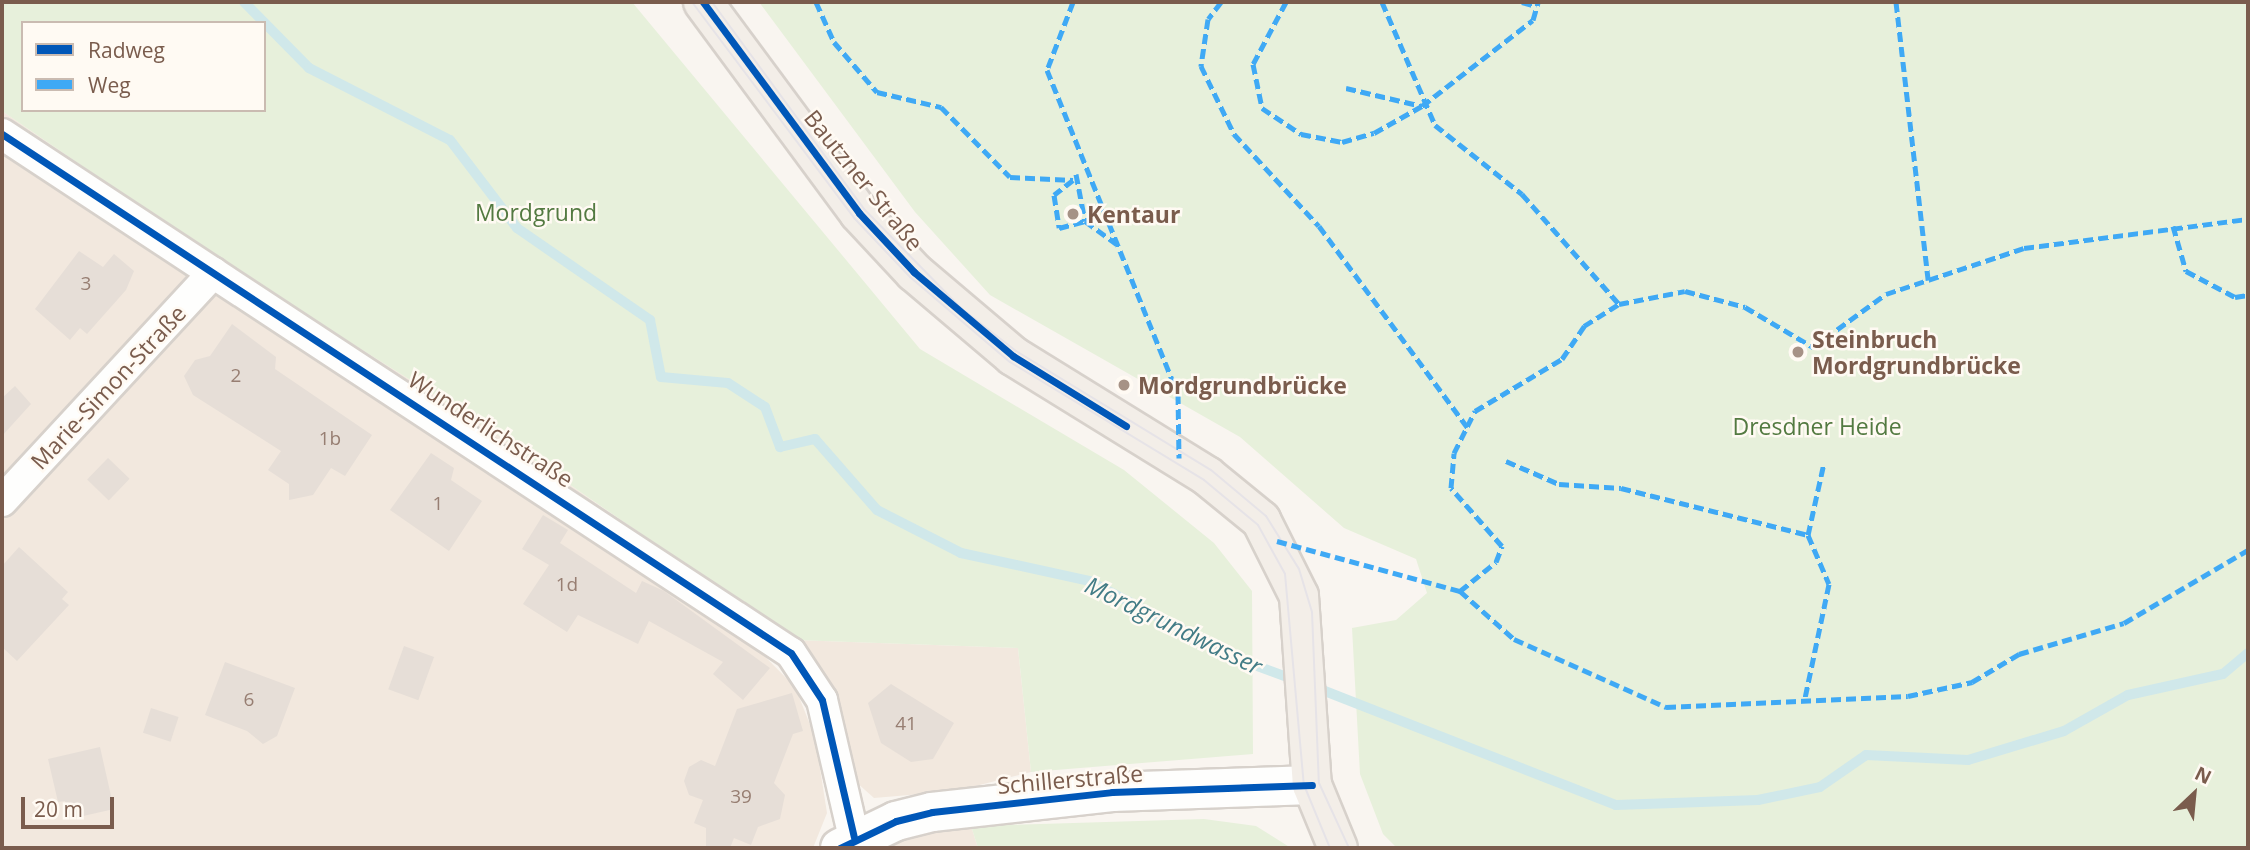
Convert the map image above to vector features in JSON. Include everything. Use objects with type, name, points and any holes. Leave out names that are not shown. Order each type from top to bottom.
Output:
[{"type":"main road","name":"Bautzner Straße","points":[[703,2],[852,204],[914,272],[1013,356],[1236,495],[1277,541],[1303,614],[1310,769]]},
{"type":"main road","points":[[1310,769],[1338,848]]},
{"type":"street","name":"Wunderlichstraße","points":[[2,134],[791,653],[822,700],[847,843]]},
{"type":"street","name":"Marie-Simon-Straße","points":[[2,501],[214,273]]},
{"type":"street","name":"Schillerstraße","points":[[847,843],[932,812],[1310,769]]},
{"type":"shaded area","points":[[2,111],[228,266],[492,431],[755,613],[741,632],[795,687],[815,737],[827,813],[813,848],[2,848]]},
{"type":"shaded area","points":[[795,640],[1018,648],[1031,772],[956,791],[874,798],[856,782],[839,700]]},
{"type":"shaded area","points":[[971,826],[978,848],[881,848],[941,828]]},
{"type":"green space","name":"Mordgrund","points":[[2,2],[632,2],[920,349],[1124,470],[1214,543],[1252,591],[1253,754],[1031,772],[1018,648],[795,640],[492,431],[228,266],[2,111]]},
{"type":"green space","name":"Dresdner Heide","points":[[759,2],[2248,2],[2248,848],[1397,848],[1383,834],[1360,774],[1352,628],[1396,620],[1427,593],[1416,559],[1344,528],[1240,437],[990,295],[915,212]]},
{"type":"green space","points":[[1204,819],[1256,826],[1291,848],[978,848],[971,826]]},
{"type":"building","points":[[79,251],[103,267],[114,254],[134,271],[126,290],[87,334],[80,328],[70,340],[35,309]]},
{"type":"building","points":[[232,324],[276,357],[275,369],[372,435],[345,476],[331,468],[313,495],[289,500],[289,484],[268,470],[281,451],[193,395],[184,376],[195,360],[210,356]]},
{"type":"building","points":[[15,386],[31,404],[2,436],[2,398]]},
{"type":"building","points":[[431,453],[454,468],[451,480],[482,501],[449,551],[390,510]]},
{"type":"building","points":[[108,458],[130,479],[109,500],[87,480]]},
{"type":"building","points":[[543,515],[568,530],[560,543],[636,593],[642,581],[664,591],[770,668],[743,700],[713,674],[723,662],[649,621],[638,644],[578,615],[567,632],[523,604],[549,565],[522,549]]},
{"type":"building","points":[[19,547],[68,592],[62,599],[69,605],[17,661],[2,647],[2,566]]},
{"type":"building","points":[[404,646],[434,657],[418,700],[388,689]]},
{"type":"building","points":[[225,662],[295,688],[277,736],[263,744],[247,731],[205,715]]},
{"type":"building","points":[[891,684],[954,723],[933,759],[911,762],[881,743],[868,703]]},
{"type":"building","points":[[792,693],[803,731],[793,734],[774,783],[785,795],[780,819],[758,827],[751,845],[734,838],[730,848],[706,848],[706,828],[694,823],[703,800],[689,795],[684,781],[689,767],[701,760],[715,766],[737,709]]},
{"type":"building","points":[[151,708],[179,717],[171,742],[143,733]]},
{"type":"building","points":[[100,747],[114,809],[70,819],[65,801],[58,802],[48,759]]},
{"type":"waterway","name":"Mordgrundwasser","points":[[244,2],[263,21]]},
{"type":"waterway","name":"Mordgrundwasser","points":[[266,24],[309,68],[450,140],[517,228],[650,320],[661,377],[728,383],[765,407],[780,447],[815,439],[877,510],[961,553],[1089,581],[1241,660],[1295,680]]},
{"type":"waterway","name":"Mordgrundwasser","points":[[1312,686],[1616,805],[1758,800],[1820,787],[1866,755],[1968,760],[2064,731],[2128,695],[2223,674],[2248,653]]},
{"type":"tram line","points":[[692,2],[855,219],[910,277],[1010,362],[1204,480],[1258,525],[1285,574],[1304,785],[1330,848]]},
{"type":"tram line","points":[[712,2],[864,209],[962,309],[1016,351],[1211,470],[1266,516],[1299,569],[1312,612],[1319,783],[1349,848]]},
{"type":"marked path","points":[[816,2],[834,42],[877,92],[941,107],[1010,177],[1073,180]]},
{"type":"marked path","points":[[1073,2],[1047,70],[1178,394],[1179,458]]},
{"type":"marked path","points":[[1221,2],[1208,19],[1201,66],[1234,134],[1319,226],[1467,427]]},
{"type":"marked path","points":[[1286,2],[1253,64],[1262,108],[1301,134],[1342,142],[1374,133],[1422,106],[1533,20],[1538,2]]},
{"type":"marked path","points":[[1382,2],[1435,125],[1522,194],[1619,304],[1685,291],[1745,307],[1813,347],[1886,294],[2024,248],[2248,219]]},
{"type":"marked path","points":[[1522,2],[1536,6]]},
{"type":"marked path","points":[[1896,2],[1928,280]]},
{"type":"marked path","points":[[1346,88],[1422,106]]},
{"type":"marked path","points":[[1076,174],[1085,221],[1117,244]]},
{"type":"marked path","points":[[1073,180],[1054,195],[1059,228],[1085,221]]},
{"type":"marked path","points":[[2173,226],[2186,271],[2235,297],[2248,295]]},
{"type":"marked path","points":[[1460,591],[1496,562],[1502,546],[1451,488],[1454,453],[1475,411],[1562,359],[1584,326],[1619,304]]},
{"type":"marked path","points":[[1506,461],[1559,484],[1621,488],[1808,535],[1829,584],[1805,698]]},
{"type":"marked path","points":[[1808,535],[1824,463]]},
{"type":"marked path","points":[[1277,541],[1460,591],[1514,639],[1666,707],[1908,696],[1972,682],[2019,654],[2124,623],[2248,550]]},
{"type":"cycle path","points":[[703,2],[859,213],[914,272],[1013,356],[1126,426]]},
{"type":"cycle path","points":[[2,134],[791,653],[822,700],[854,837]]},
{"type":"cycle path","points":[[840,848],[896,821],[932,812],[1112,792],[1312,785]]},
{"type":"place","name":"Kentaur","points":[[1073,214]]},
{"type":"place","name":"Steinbruch Mordgrundbrücke","points":[[1798,352]]},
{"type":"place","name":"Mordgrundbrücke","points":[[1124,385]]}]
